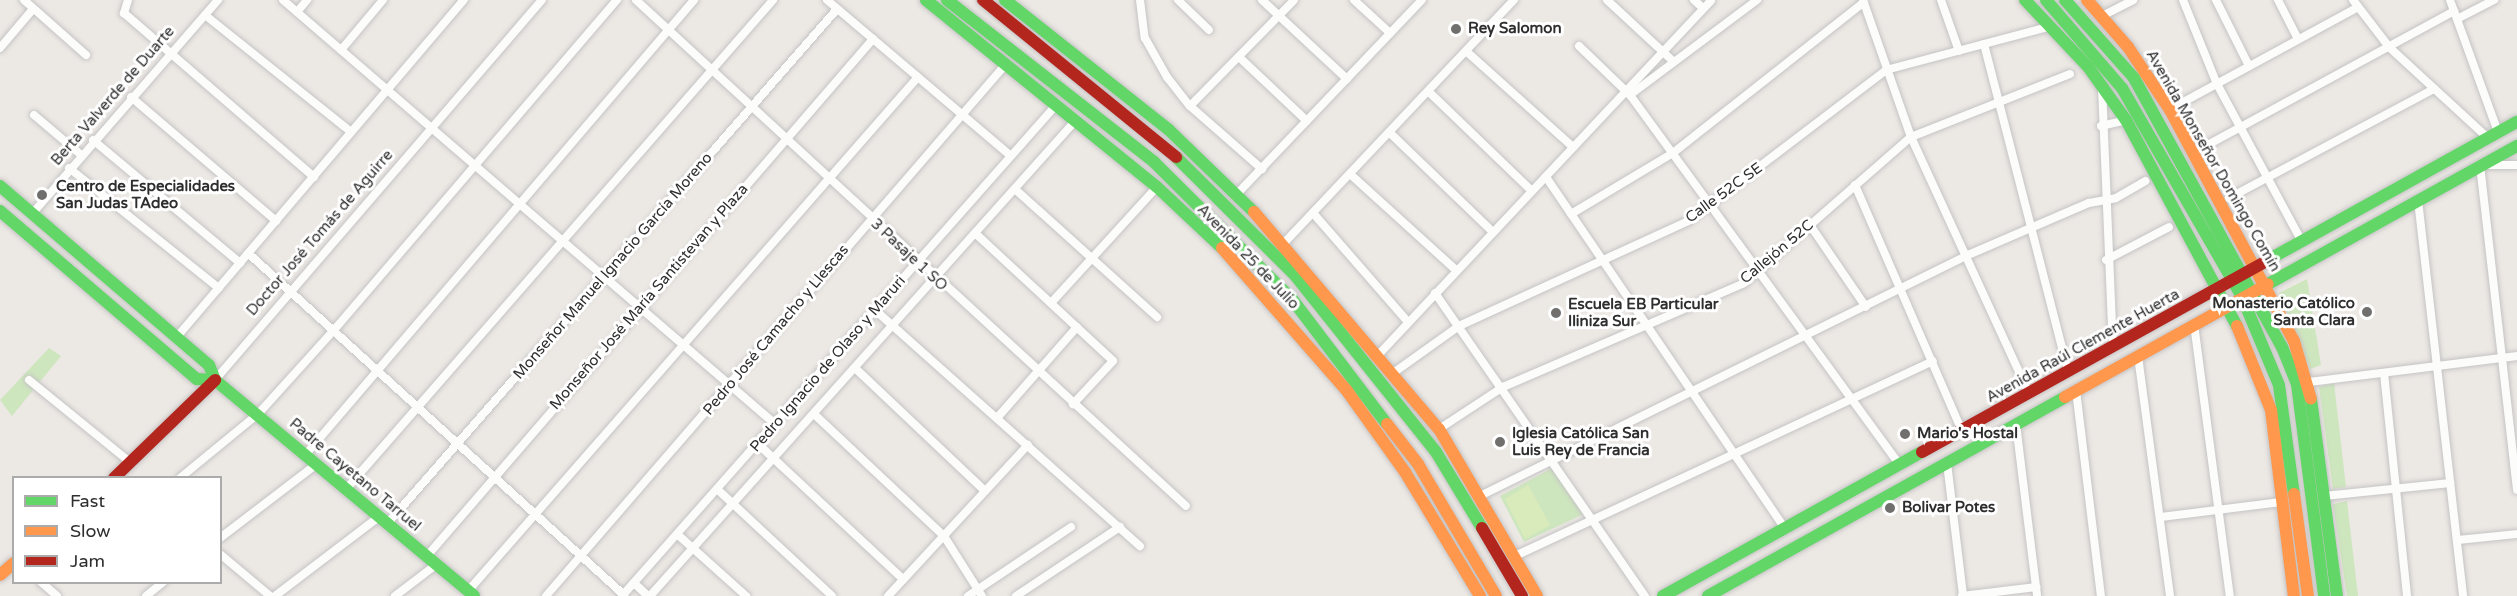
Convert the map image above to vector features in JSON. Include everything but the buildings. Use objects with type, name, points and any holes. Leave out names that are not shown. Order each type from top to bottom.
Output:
[{"type":"main road","name":"Avenida 25 de Julio","points":[[926,0],[1077,120],[1157,187],[1218,243],[1347,391],[1405,472],[1480,596]]},
{"type":"main road","name":"Avenida 25 de Julio","points":[[947,0],[1154,162],[1227,231],[1359,381],[1473,553],[1496,596]]},
{"type":"main road","name":"Avenida 25 de Julio","points":[[983,0],[1164,145],[1294,274],[1436,452],[1492,541],[1522,596]]},
{"type":"main road","points":[[1005,0],[1169,130],[1285,242],[1381,352],[1439,429],[1482,495],[1537,596]]},
{"type":"main road","points":[[2025,0],[2051,26],[2102,87],[2126,120],[2229,304],[2267,390],[2294,596]]},
{"type":"main road","points":[[2046,0],[2103,60],[2153,138],[2242,297],[2279,385],[2308,596]]},
{"type":"main road","name":"Avenida Monseñor Domingo Comín","points":[[2065,0],[2134,78],[2252,270],[2267,283],[2309,382],[2324,596]]},
{"type":"main road","name":"Avenida Monseñor Domingo Comín","points":[[2087,0],[2107,13],[2145,71],[2252,270],[2255,290],[2297,384],[2324,496],[2337,596]]},
{"type":"main road","points":[[2134,78],[2145,71]]},
{"type":"main road","name":"Avenida Raúl Clemente Huerta","points":[[1663,596],[2517,122]]},
{"type":"main road","points":[[2140,144],[2153,138]]},
{"type":"main road","points":[[1708,596],[2229,304],[2517,146]]},
{"type":"main road","name":"Padre Cayetano Tarruel","points":[[0,186],[209,365],[215,380]]},
{"type":"main road","points":[[1,213],[16,199]]},
{"type":"main road","name":"Padre Cayetano Tarruel","points":[[1,213],[197,378],[215,380],[259,413],[471,593]]},
{"type":"main road","points":[[1294,274],[1334,298]]},
{"type":"main road","name":"Doctor José Tomás de Aguirre","points":[[123,472],[215,380]]},
{"type":"main road","points":[[0,575],[12,564]]},
{"type":"street","points":[[24,0],[86,55]]},
{"type":"street","points":[[128,0],[124,13],[314,177]]},
{"type":"street","name":"Berta Valverde de Duarte","points":[[32,214],[80,154],[218,0]]},
{"type":"street","points":[[283,0],[775,424]]},
{"type":"street","points":[[297,12],[307,0]]},
{"type":"street","points":[[341,50],[383,0]]},
{"type":"street","points":[[176,338],[464,0]]},
{"type":"street","name":"Doctor José Tomás de Aguirre","points":[[215,380],[542,0]]},
{"type":"street","points":[[181,476],[259,413],[334,330],[617,0]]},
{"type":"street","name":"3 Pasaje 1 SO","points":[[636,0],[788,139],[917,263],[1186,506]]},
{"type":"street","points":[[307,453],[518,202],[694,0]]},
{"type":"street","points":[[347,488],[773,0]]},
{"type":"street","points":[[827,0],[1011,156]]},
{"type":"street","points":[[1140,0],[1145,38],[1190,106],[1262,169]]},
{"type":"street","points":[[1178,0],[1209,30]]},
{"type":"street","points":[[1262,0],[1347,78]]},
{"type":"street","points":[[1190,106],[1294,0]]},
{"type":"street","points":[[1354,0],[1390,33]]},
{"type":"street","points":[[1237,194],[1422,0]]},
{"type":"street","points":[[1285,242],[1514,0]]},
{"type":"street","points":[[1607,0],[1674,62]]},
{"type":"street","points":[[1694,0],[1703,8]]},
{"type":"street","points":[[1381,352],[1456,270],[1626,94],[1711,0]]},
{"type":"street","points":[[1626,94],[1674,62],[1756,0]]},
{"type":"street","points":[[1941,0],[1959,51]]},
{"type":"street","points":[[2107,13],[2112,0]]},
{"type":"street","points":[[2107,13],[2133,0]]},
{"type":"street","points":[[2183,0],[2217,84],[2302,242]]},
{"type":"street","points":[[2216,0],[2249,66]]},
{"type":"street","points":[[2278,0],[2298,39]]},
{"type":"street","points":[[2450,0],[2493,135]]},
{"type":"street","points":[[2202,148],[2389,47],[2456,15],[2494,0]]},
{"type":"street","points":[[1571,214],[1673,153],[1864,1],[1911,137],[1968,255],[2029,394]]},
{"type":"street","points":[[2176,106],[2298,39],[2355,3],[2389,47],[2434,89],[2493,135]]},
{"type":"street","points":[[0,48],[33,9]]},
{"type":"street","name":"Monseñor Manuel Ignacio García Moreno","points":[[275,596],[384,519],[458,442],[837,9]]},
{"type":"street","points":[[205,15],[351,132]]},
{"type":"street","name":"Calle 52C SE","points":[[1396,371],[1459,326],[1604,262],[1711,205],[1886,70],[2051,26]]},
{"type":"street","name":"Monseñor José María Santistevan y Plaza","points":[[395,596],[432,560],[494,475],[873,39]]},
{"type":"street","points":[[1984,44],[2028,227],[2068,372]]},
{"type":"street","points":[[1579,46],[1626,94],[1673,153],[1900,465]]},
{"type":"street","points":[[1466,51],[1573,147]]},
{"type":"street","points":[[1239,57],[1308,121]]},
{"type":"street","name":"Pedro José Camacho y Llescas","points":[[546,596],[1006,64]]},
{"type":"street","name":"Callejón 52C","points":[[1439,429],[1503,387],[1645,323],[1744,283],[1911,137],[1998,99],[2070,74]]},
{"type":"street","points":[[471,593],[537,513],[918,77]]},
{"type":"street","points":[[2102,87],[2101,126],[2106,260],[2113,347]]},
{"type":"street","points":[[2229,198],[2434,89]]},
{"type":"street","points":[[1428,91],[1532,191]]},
{"type":"street","points":[[131,97],[276,221]]},
{"type":"street","name":"Pedro Ignacio de Olaso y Maruri","points":[[623,595],[1057,105]]},
{"type":"street","points":[[34,115],[80,154]]},
{"type":"street","points":[[634,583],[649,596],[1077,120]]},
{"type":"street","points":[[2101,126],[2126,120]]},
{"type":"street","points":[[1389,132],[1493,232]]},
{"type":"street","points":[[93,140],[240,263]]},
{"type":"street","points":[[2517,165],[2480,165],[2517,490]]},
{"type":"street","points":[[69,168],[219,288]]},
{"type":"street","points":[[1350,174],[1456,270]]},
{"type":"street","points":[[1546,177],[1785,529]]},
{"type":"street","points":[[1482,495],[1968,255],[2028,227],[2104,200],[2145,181]]},
{"type":"street","points":[[1855,185],[1902,288],[1962,431]]},
{"type":"street","points":[[1051,303],[1157,187]]},
{"type":"street","points":[[1016,190],[1157,316]]},
{"type":"street","points":[[2418,200],[2463,596]]},
{"type":"street","points":[[1313,213],[1408,322]]},
{"type":"street","points":[[1810,225],[1866,307]]},
{"type":"street","points":[[2106,260],[2169,226]]},
{"type":"street","points":[[975,233],[1113,361],[1073,404]]},
{"type":"street","points":[[248,253],[582,554],[623,595]]},
{"type":"street","points":[[1436,293],[1597,519],[1645,596]]},
{"type":"street","points":[[875,310],[1140,546]]},
{"type":"street","points":[[2194,324],[2230,596]]},
{"type":"street","points":[[997,418],[1077,327]]},
{"type":"street","points":[[2138,356],[2170,596]]},
{"type":"street","points":[[2309,382],[2517,356]]},
{"type":"street","points":[[1515,556],[1933,361]]},
{"type":"street","points":[[855,368],[985,491]]},
{"type":"street","points":[[2384,373],[2407,596]]},
{"type":"street","points":[[28,380],[123,472]]},
{"type":"street","points":[[2076,390],[2101,596]]},
{"type":"street","points":[[814,414],[944,536],[982,596]]},
{"type":"street","points":[[1947,463],[1963,596],[2037,591],[2016,424]]},
{"type":"street","points":[[757,443],[903,579]]},
{"type":"street","points":[[888,596],[1028,445]]},
{"type":"street","points":[[222,536],[318,463]]},
{"type":"street","points":[[2324,496],[2450,483]]},
{"type":"street","points":[[717,489],[832,596]]},
{"type":"street","points":[[2161,517],[2281,502]]},
{"type":"street","points":[[1016,596],[1120,527]]},
{"type":"street","points":[[968,596],[976,587],[1071,528]]},
{"type":"street","points":[[677,534],[746,596]]},
{"type":"street","points":[[2457,540],[2517,534]]},
{"type":"street","points":[[222,556],[270,596]]},
{"type":"street","points":[[46,584],[57,596]]},
{"type":"street","points":[[146,596],[161,584]]},
{"type":"green space","points":[[2307,279],[2321,365],[2310,369],[2279,293]]},
{"type":"green space","points":[[49,348],[61,356],[12,416],[0,400]]},
{"type":"green space","points":[[2334,383],[2346,487],[2333,489],[2319,387]]},
{"type":"green space","points":[[1556,466],[1588,512],[1524,542],[1500,496]]},
{"type":"green space","points":[[1528,485],[1550,525],[1525,539],[1505,499]]},
{"type":"green space","points":[[2347,501],[2358,596],[2347,596],[2333,504]]},
{"type":"traffic: fast","points":[[926,0],[1157,187],[1222,248]]},
{"type":"traffic: fast","points":[[947,0],[1154,162],[1292,299],[1387,424]]},
{"type":"traffic: fast","points":[[1005,0],[1169,130],[1254,212]]},
{"type":"traffic: fast","points":[[2025,0],[2089,68],[2126,120],[2237,326]]},
{"type":"traffic: fast","points":[[2046,0],[2122,88],[2242,297],[2279,385],[2294,494]]},
{"type":"traffic: fast","points":[[2065,0],[2134,78],[2282,347],[2297,384],[2324,596]]},
{"type":"traffic: fast","points":[[2266,261],[2517,122]]},
{"type":"traffic: fast","points":[[2268,284],[2517,146]]},
{"type":"traffic: fast","points":[[1176,157],[1294,274],[1436,452],[1482,528]]},
{"type":"traffic: fast","points":[[0,186],[209,365],[215,380],[474,596]]},
{"type":"traffic: fast","points":[[0,211],[197,379],[215,380]]},
{"type":"traffic: fast","points":[[1708,596],[2065,397]]},
{"type":"traffic: fast","points":[[2311,399],[2337,596]]},
{"type":"traffic: fast","points":[[1663,596],[1922,452]]},
{"type":"traffic: slow","points":[[2087,0],[2128,47],[2170,110],[2294,341],[2311,399]]},
{"type":"traffic: slow","points":[[1254,212],[1439,429],[1537,596]]},
{"type":"traffic: slow","points":[[1222,248],[1347,391],[1405,472],[1480,596]]},
{"type":"traffic: slow","points":[[2065,397],[2268,284]]},
{"type":"traffic: slow","points":[[2237,326],[2271,410],[2294,596]]},
{"type":"traffic: slow","points":[[1387,424],[1418,464],[1496,596]]},
{"type":"traffic: slow","points":[[2294,494],[2308,596]]},
{"type":"traffic: slow","points":[[0,575],[12,565]]},
{"type":"traffic: jam","points":[[983,0],[1176,157]]},
{"type":"traffic: jam","points":[[1922,452],[2266,261]]},
{"type":"traffic: jam","points":[[116,476],[215,380]]},
{"type":"traffic: jam","points":[[1482,528],[1522,596]]},
{"type":"place","name":"Rey Salomon","points":[[1456,29]]},
{"type":"place","name":"Centro de Especialidades San Judas TAdeo","points":[[42,195]]},
{"type":"place","name":"Monasterio Católico Santa Clara","points":[[2367,312]]},
{"type":"place","name":"Escuela EB Particular Iliniza Sur","points":[[1556,313]]},
{"type":"place","name":"Mario's Hostal","points":[[1905,434]]},
{"type":"place","name":"Iglesia Católica San Luis Rey de Francia","points":[[1500,442]]},
{"type":"place","name":"Bolivar Potes","points":[[1890,508]]}]
